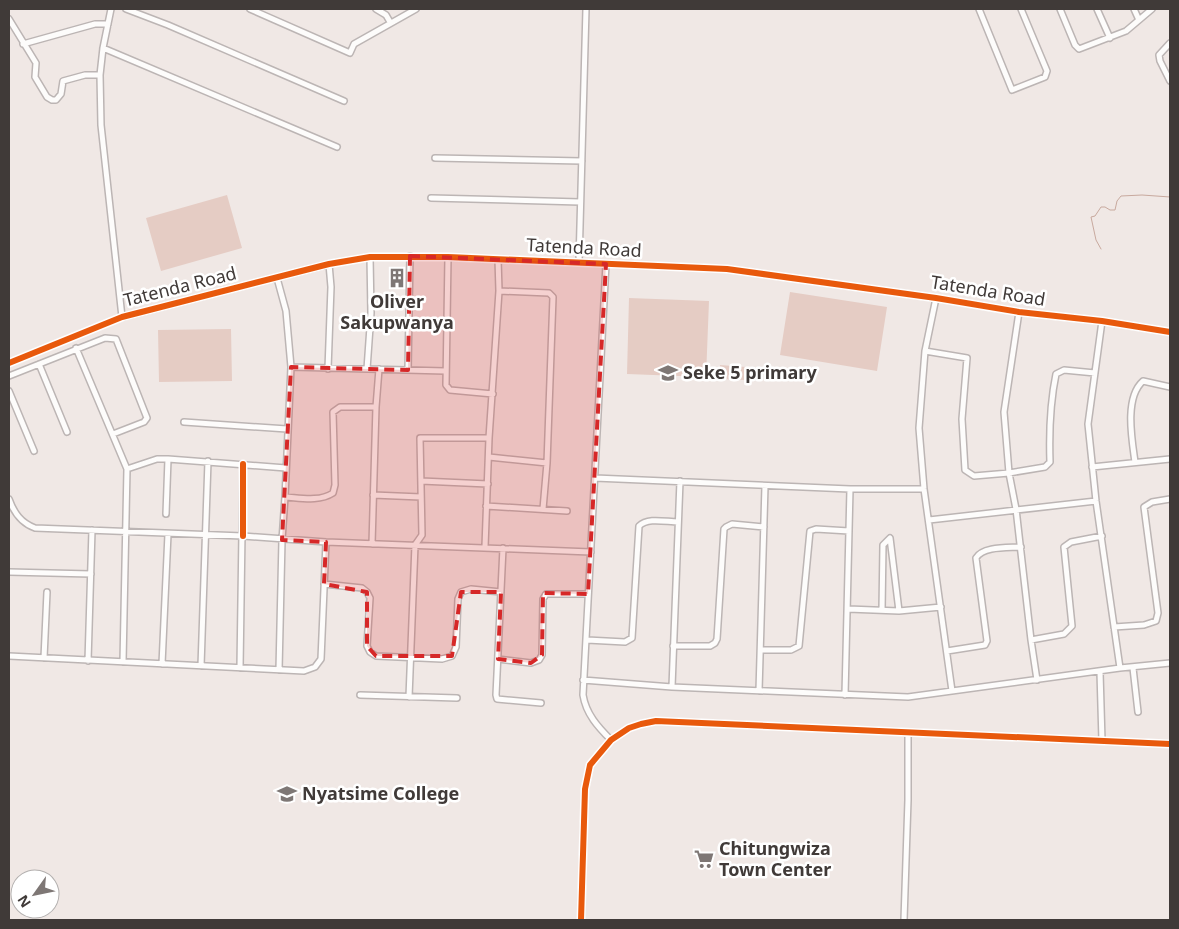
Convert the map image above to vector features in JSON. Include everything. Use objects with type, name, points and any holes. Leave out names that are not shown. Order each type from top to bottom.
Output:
[{"type":"street","points":[[111,9],[100,75],[101,125],[122,317]]},
{"type":"street","points":[[126,9],[344,100]]},
{"type":"street","points":[[250,9],[350,53],[354,44],[416,9]]},
{"type":"street","points":[[376,9],[386,15],[390,22]]},
{"type":"street","points":[[579,262],[586,9]]},
{"type":"street","points":[[979,9],[1012,90],[1045,77],[1047,71],[1021,9]]},
{"type":"street","points":[[1060,9],[1077,48],[1082,49],[1126,31],[1152,9]]},
{"type":"street","points":[[1097,9],[1110,38]]},
{"type":"street","points":[[1134,9],[1140,20]]},
{"type":"street","points":[[9,19],[36,63],[35,77],[47,97],[56,100],[60,94],[63,81],[84,74],[100,75]]},
{"type":"street","points":[[23,44],[95,24],[108,24]]},
{"type":"street","points":[[1170,43],[1159,55],[1170,81]]},
{"type":"street","points":[[103,48],[337,147]]},
{"type":"street","points":[[435,158],[582,161]]},
{"type":"street","points":[[431,198],[580,202]]},
{"type":"street","points":[[408,370],[410,256]]},
{"type":"street","points":[[367,369],[371,313],[370,257]]},
{"type":"street","name":"Tatenda Road","points":[[9,364],[122,317],[329,264],[370,257],[448,257],[727,269],[1170,332]]},
{"type":"street","points":[[448,257],[446,385],[448,390],[493,394]]},
{"type":"street","points":[[485,547],[490,457],[489,438],[499,291],[498,259]]},
{"type":"street","points":[[328,369],[331,286],[329,264]]},
{"type":"street","points":[[606,264],[587,640],[583,680],[585,704],[599,728],[611,740]]},
{"type":"street","points":[[277,278],[286,311],[291,367],[286,497],[282,540],[279,670]]},
{"type":"street","points":[[499,291],[549,293],[553,297],[547,463],[543,509]]},
{"type":"street","points":[[936,298],[925,351],[919,428],[924,489],[952,691]]},
{"type":"street","points":[[1019,312],[1004,412],[1009,473],[1016,509],[1037,680]]},
{"type":"street","points":[[1102,321],[1088,424],[1096,500],[1120,668]]},
{"type":"street","points":[[9,376],[76,348],[105,338],[116,339],[148,418],[144,422],[113,434]]},
{"type":"street","points":[[76,348],[127,469],[123,662]]},
{"type":"street","points":[[925,351],[967,358],[962,419],[965,470],[974,476],[1045,467],[1050,462],[1049,434],[1056,374],[1064,370],[1095,373]]},
{"type":"street","points":[[39,364],[67,432]]},
{"type":"street","points":[[291,367],[445,371]]},
{"type":"street","points":[[372,544],[379,369]]},
{"type":"street","points":[[1135,462],[1130,425],[1137,387],[1143,381],[1170,387]]},
{"type":"street","points":[[9,391],[34,451]]},
{"type":"street","points":[[286,497],[314,499],[326,497],[333,493],[335,485],[333,412],[340,407],[376,407]]},
{"type":"street","points":[[184,422],[288,429]]},
{"type":"street","points":[[409,696],[415,545],[422,535],[420,438],[489,438]]},
{"type":"street","points":[[490,457],[547,463]]},
{"type":"street","points":[[127,469],[157,459],[208,461],[286,468]]},
{"type":"street","points":[[166,514],[168,459]]},
{"type":"street","points":[[1092,467],[1170,459]]},
{"type":"street","points":[[201,666],[208,461]]},
{"type":"street","points":[[240,668],[243,464]]},
{"type":"street","points":[[595,478],[850,489],[924,489]]},
{"type":"street","points":[[672,687],[680,481]]},
{"type":"street","points":[[421,482],[488,484]]},
{"type":"street","points":[[759,691],[765,486]]},
{"type":"street","points":[[845,695],[850,489]]},
{"type":"street","points":[[373,495],[421,497]]},
{"type":"street","points":[[1114,627],[1144,625],[1156,621],[1158,613],[1144,507],[1152,502],[1170,499]]},
{"type":"street","points":[[9,500],[17,516],[26,525],[35,528],[591,552]]},
{"type":"street","points":[[929,520],[1096,500]]},
{"type":"street","points":[[486,506],[567,511]]},
{"type":"street","points":[[587,640],[625,642],[632,638],[640,526],[648,521],[678,522]]},
{"type":"street","points":[[673,646],[710,646],[716,643],[724,530],[732,524],[764,527]]},
{"type":"street","points":[[761,650],[792,650],[799,646],[810,531],[816,529],[849,531]]},
{"type":"street","points":[[88,661],[92,530]]},
{"type":"street","points":[[162,664],[168,534]]},
{"type":"street","points":[[1031,640],[1064,634],[1072,626],[1064,546],[1071,542],[1102,536]]},
{"type":"street","points":[[882,610],[883,545],[890,538],[899,611]]},
{"type":"street","points":[[9,656],[304,671],[315,667],[321,659],[326,542]]},
{"type":"street","points":[[947,651],[985,644],[987,641],[976,558],[978,554],[986,551],[1021,547]]},
{"type":"street","points":[[503,548],[496,694],[498,699],[542,703]]},
{"type":"street","points":[[9,572],[91,574]]},
{"type":"street","points":[[324,584],[362,588],[367,592],[370,598],[368,646],[370,652],[376,656],[411,656],[442,659],[452,656],[456,648],[458,599],[461,592],[471,589],[501,592]]},
{"type":"street","points":[[44,658],[47,592]]},
{"type":"street","points":[[498,659],[531,663],[539,660],[542,655],[543,599],[546,594],[588,594]]},
{"type":"street","points":[[848,609],[899,611],[941,607]]},
{"type":"street","points":[[583,680],[672,687],[908,697],[1170,663]]},
{"type":"street","points":[[1133,668],[1138,712]]},
{"type":"street","points":[[1100,672],[1102,741]]},
{"type":"street","points":[[360,695],[457,698]]},
{"type":"street","points":[[581,920],[585,784],[590,765],[611,740],[629,728],[641,724],[656,721],[1170,744]]},
{"type":"street","points":[[904,920],[908,732]]},
{"type":"highlighted area","points":[[410,256],[606,264],[588,594],[543,593],[542,655],[531,663],[498,659],[501,592],[461,592],[452,656],[376,656],[367,646],[367,592],[324,584],[326,542],[282,540],[291,367],[408,370]]},
{"type":"shaded area","points":[[227,195],[242,248],[161,271],[146,218]]},
{"type":"shaded area","points":[[790,292],[887,307],[877,371],[780,355]]},
{"type":"shaded area","points":[[629,298],[709,301],[706,377],[627,374]]},
{"type":"shaded area","points":[[231,329],[232,381],[159,382],[158,330]]},
{"type":"shaded area","points":[[720,365],[746,367],[746,380],[719,379]]},
{"type":"waterway","points":[[1101,249],[1096,240],[1091,217],[1095,216],[1101,207],[1115,210],[1117,201],[1121,196],[1170,197]]},
{"type":"cycle path","points":[[9,363],[122,317],[329,264],[370,257],[448,257],[727,269],[1170,332]]},
{"type":"cycle path","points":[[243,464],[243,536]]},
{"type":"cycle path","points":[[581,920],[585,789],[590,765],[611,740],[629,728],[641,724],[656,721],[1170,744]]},
{"type":"place","name":"Oliver Sakupwanya","points":[[397,278]]},
{"type":"place","name":"Seke 5 primary","points":[[668,373]]},
{"type":"place","name":"Nyatsime College","points":[[287,794]]},
{"type":"place","name":"Chitungwiza Town Center","points":[[704,859]]}]
